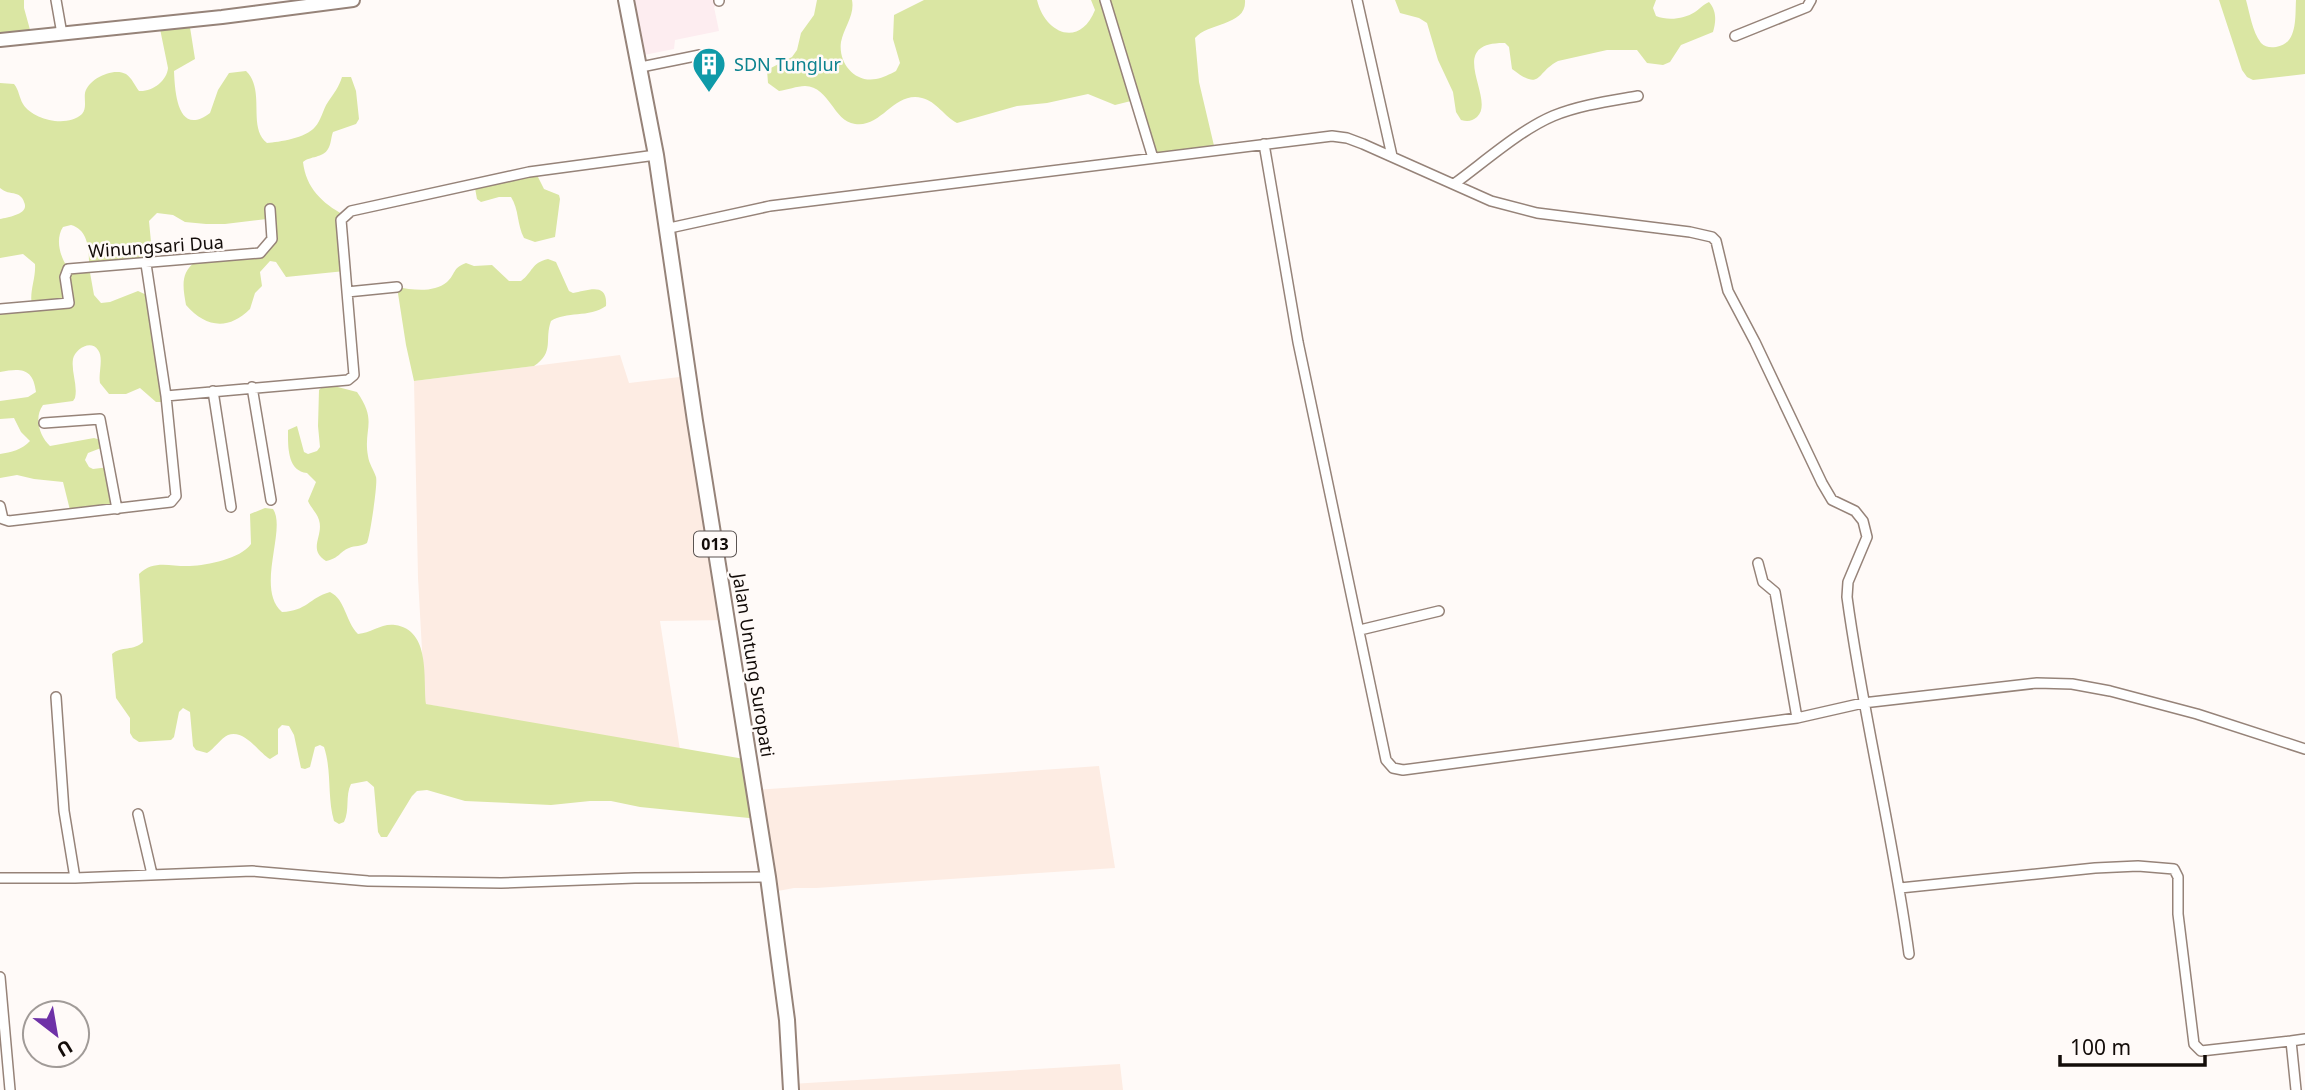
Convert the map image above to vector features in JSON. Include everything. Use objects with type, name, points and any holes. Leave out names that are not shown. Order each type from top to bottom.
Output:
[{"type":"main road","name":"Jalan Untung Suropati","points":[[626,0],[656,155],[768,877],[788,1020],[791,1090]]},
{"type":"street","points":[[56,0],[62,34]]},
{"type":"street","points":[[0,40],[222,17],[353,0]]},
{"type":"street","points":[[1105,0],[1153,158]]},
{"type":"street","points":[[1357,0],[1392,156]]},
{"type":"street","points":[[1735,36],[1807,7],[1811,0]]},
{"type":"street","points":[[641,67],[700,55]]},
{"type":"street","points":[[1454,184],[1538,124],[1555,116],[1604,102],[1638,96]]},
{"type":"street","points":[[666,229],[770,206],[1332,136],[1347,138],[1392,156],[1490,201],[1537,213],[1712,237],[1716,241],[1728,291],[1822,483],[1832,500],[1855,511],[1863,521],[1867,537],[1848,582],[1847,597],[1863,702],[1900,888],[1909,954]]},
{"type":"street","points":[[1264,144],[1298,342],[1386,760],[1393,768],[1404,770],[1797,718],[1863,702],[2037,683],[2073,684],[2158,702],[2305,749]]},
{"type":"street","points":[[166,396],[348,380],[354,375],[341,220],[351,211],[529,172],[656,155]]},
{"type":"street","name":"Winungsari Dua","points":[[0,309],[69,303],[65,277],[68,269],[260,253],[272,239],[270,209]]},
{"type":"street","points":[[0,506],[4,520],[9,521],[171,502],[176,496],[166,396],[146,264]]},
{"type":"street","points":[[347,292],[397,287]]},
{"type":"street","points":[[252,387],[271,499]]},
{"type":"street","points":[[213,391],[231,507]]},
{"type":"street","points":[[44,423],[100,419],[117,509]]},
{"type":"street","points":[[1758,563],[1763,582],[1775,592],[1797,718]]},
{"type":"street","points":[[1360,630],[1439,611]]},
{"type":"street","points":[[56,697],[64,811],[75,878]]},
{"type":"street","points":[[138,814],[152,874]]},
{"type":"street","points":[[1900,888],[2095,868],[2138,866],[2174,869],[2178,877],[2178,914],[2194,1044],[2202,1051],[2305,1039]]},
{"type":"street","points":[[0,878],[252,871],[368,881],[501,883],[768,877]]},
{"type":"street","points":[[0,977],[10,1090]]},
{"type":"street","points":[[2291,1041],[2297,1090]]},
{"type":"shaded area","points":[[626,0],[719,0],[720,5],[714,7],[719,31],[675,40],[674,49],[639,56]]},
{"type":"shaded area","points":[[620,355],[629,383],[688,376],[728,620],[660,621],[680,750],[425,704],[418,578],[414,381]]},
{"type":"shaded area","points":[[1099,766],[1115,868],[778,891],[768,877],[755,790]]},
{"type":"shaded area","points":[[1120,1064],[1123,1090],[791,1090],[791,1084]]},
{"type":"green space","points":[[0,0],[24,0],[32,37],[0,40]]},
{"type":"green space","points":[[817,0],[852,0],[851,16],[841,42],[842,57],[854,74],[861,78],[876,79],[896,71],[900,63],[893,39],[894,15],[924,0],[1037,0],[1047,21],[1063,32],[1072,32],[1089,22],[1095,10],[1091,0],[1245,0],[1240,15],[1195,38],[1199,82],[1215,150],[1153,158],[1131,101],[1115,105],[1088,94],[1017,106],[957,123],[932,102],[912,97],[896,104],[873,121],[855,124],[841,117],[826,98],[813,88],[802,86],[779,91],[768,83],[767,70],[792,57],[797,50],[801,33],[814,15]]},
{"type":"green space","points":[[1395,0],[1656,0],[1653,8],[1656,16],[1671,19],[1691,14],[1709,2],[1715,13],[1715,20],[1713,32],[1681,45],[1670,62],[1663,65],[1647,63],[1637,50],[1607,50],[1558,61],[1534,80],[1512,69],[1509,47],[1505,43],[1487,45],[1477,52],[1474,61],[1481,109],[1477,117],[1466,121],[1461,120],[1456,112],[1453,92],[1438,60],[1427,23],[1400,13]]},
{"type":"green space","points":[[2219,0],[2246,0],[2253,28],[2261,43],[2276,47],[2283,45],[2292,35],[2296,0],[2305,0],[2305,74],[2253,80],[2247,77],[2242,70]]},
{"type":"green space","points":[[189,21],[195,59],[174,71],[177,101],[185,116],[191,120],[210,113],[218,90],[229,73],[246,71],[255,88],[258,128],[267,143],[292,139],[311,131],[319,122],[342,77],[351,77],[356,91],[359,119],[356,124],[333,132],[326,152],[303,162],[308,180],[316,194],[344,215],[345,271],[286,277],[276,262],[270,261],[260,272],[262,286],[255,293],[250,309],[233,321],[209,322],[186,305],[184,287],[187,271],[195,262],[260,253],[268,246],[267,219],[206,224],[185,222],[173,215],[157,213],[149,221],[153,263],[89,267],[94,295],[101,303],[138,291],[151,297],[166,402],[156,402],[140,388],[126,394],[109,394],[100,383],[101,357],[98,350],[88,345],[77,352],[73,359],[75,398],[73,401],[43,405],[39,426],[50,446],[94,438],[104,441],[101,448],[88,453],[85,460],[93,469],[109,467],[117,509],[71,514],[63,482],[17,475],[0,478],[0,454],[20,449],[30,441],[21,432],[14,418],[0,419],[0,401],[28,397],[36,392],[29,374],[20,370],[0,372],[0,309],[32,306],[35,264],[23,254],[0,258],[0,219],[18,214],[25,206],[20,196],[0,188],[0,83],[14,84],[23,104],[34,114],[51,120],[68,121],[84,112],[85,93],[91,83],[108,73],[126,74],[139,91],[149,90],[162,81],[168,68],[159,24]],"holes":[[[71,225],[77,228],[87,242],[89,266],[68,268],[61,253],[59,237],[63,227]]]},
{"type":"green space","points":[[535,171],[544,189],[559,195],[560,199],[555,237],[535,242],[524,238],[511,197],[481,202],[477,199],[475,188]]},
{"type":"green space","points":[[548,259],[556,262],[569,291],[573,293],[600,290],[606,298],[606,306],[592,312],[551,321],[547,351],[534,366],[414,381],[397,287],[416,290],[436,288],[447,282],[456,269],[466,263],[474,266],[492,265],[509,281],[521,281],[535,265]]},
{"type":"green space","points":[[330,385],[357,392],[363,402],[368,418],[368,456],[376,481],[367,543],[349,548],[326,561],[320,556],[317,547],[319,520],[308,501],[316,482],[292,463],[288,430],[297,426],[304,452],[308,454],[317,451],[320,447],[319,390]]},
{"type":"green space","points":[[265,508],[273,509],[276,518],[271,589],[274,602],[282,612],[303,607],[330,592],[339,600],[358,634],[390,625],[407,629],[415,636],[423,657],[426,704],[750,760],[759,819],[640,807],[611,801],[551,805],[465,801],[427,790],[417,791],[412,796],[387,837],[381,837],[378,832],[374,787],[367,781],[351,784],[344,822],[339,824],[334,821],[324,747],[315,747],[310,767],[301,768],[294,735],[289,726],[282,725],[278,729],[278,754],[270,759],[246,738],[234,734],[225,736],[207,753],[196,750],[193,746],[190,712],[183,708],[179,712],[171,740],[139,742],[130,733],[130,718],[116,698],[112,654],[136,647],[143,642],[139,574],[157,565],[206,564],[239,554],[251,544],[250,514]]},
{"type":"place","name":"SDN Tunglur","points":[[709,94]]}]
